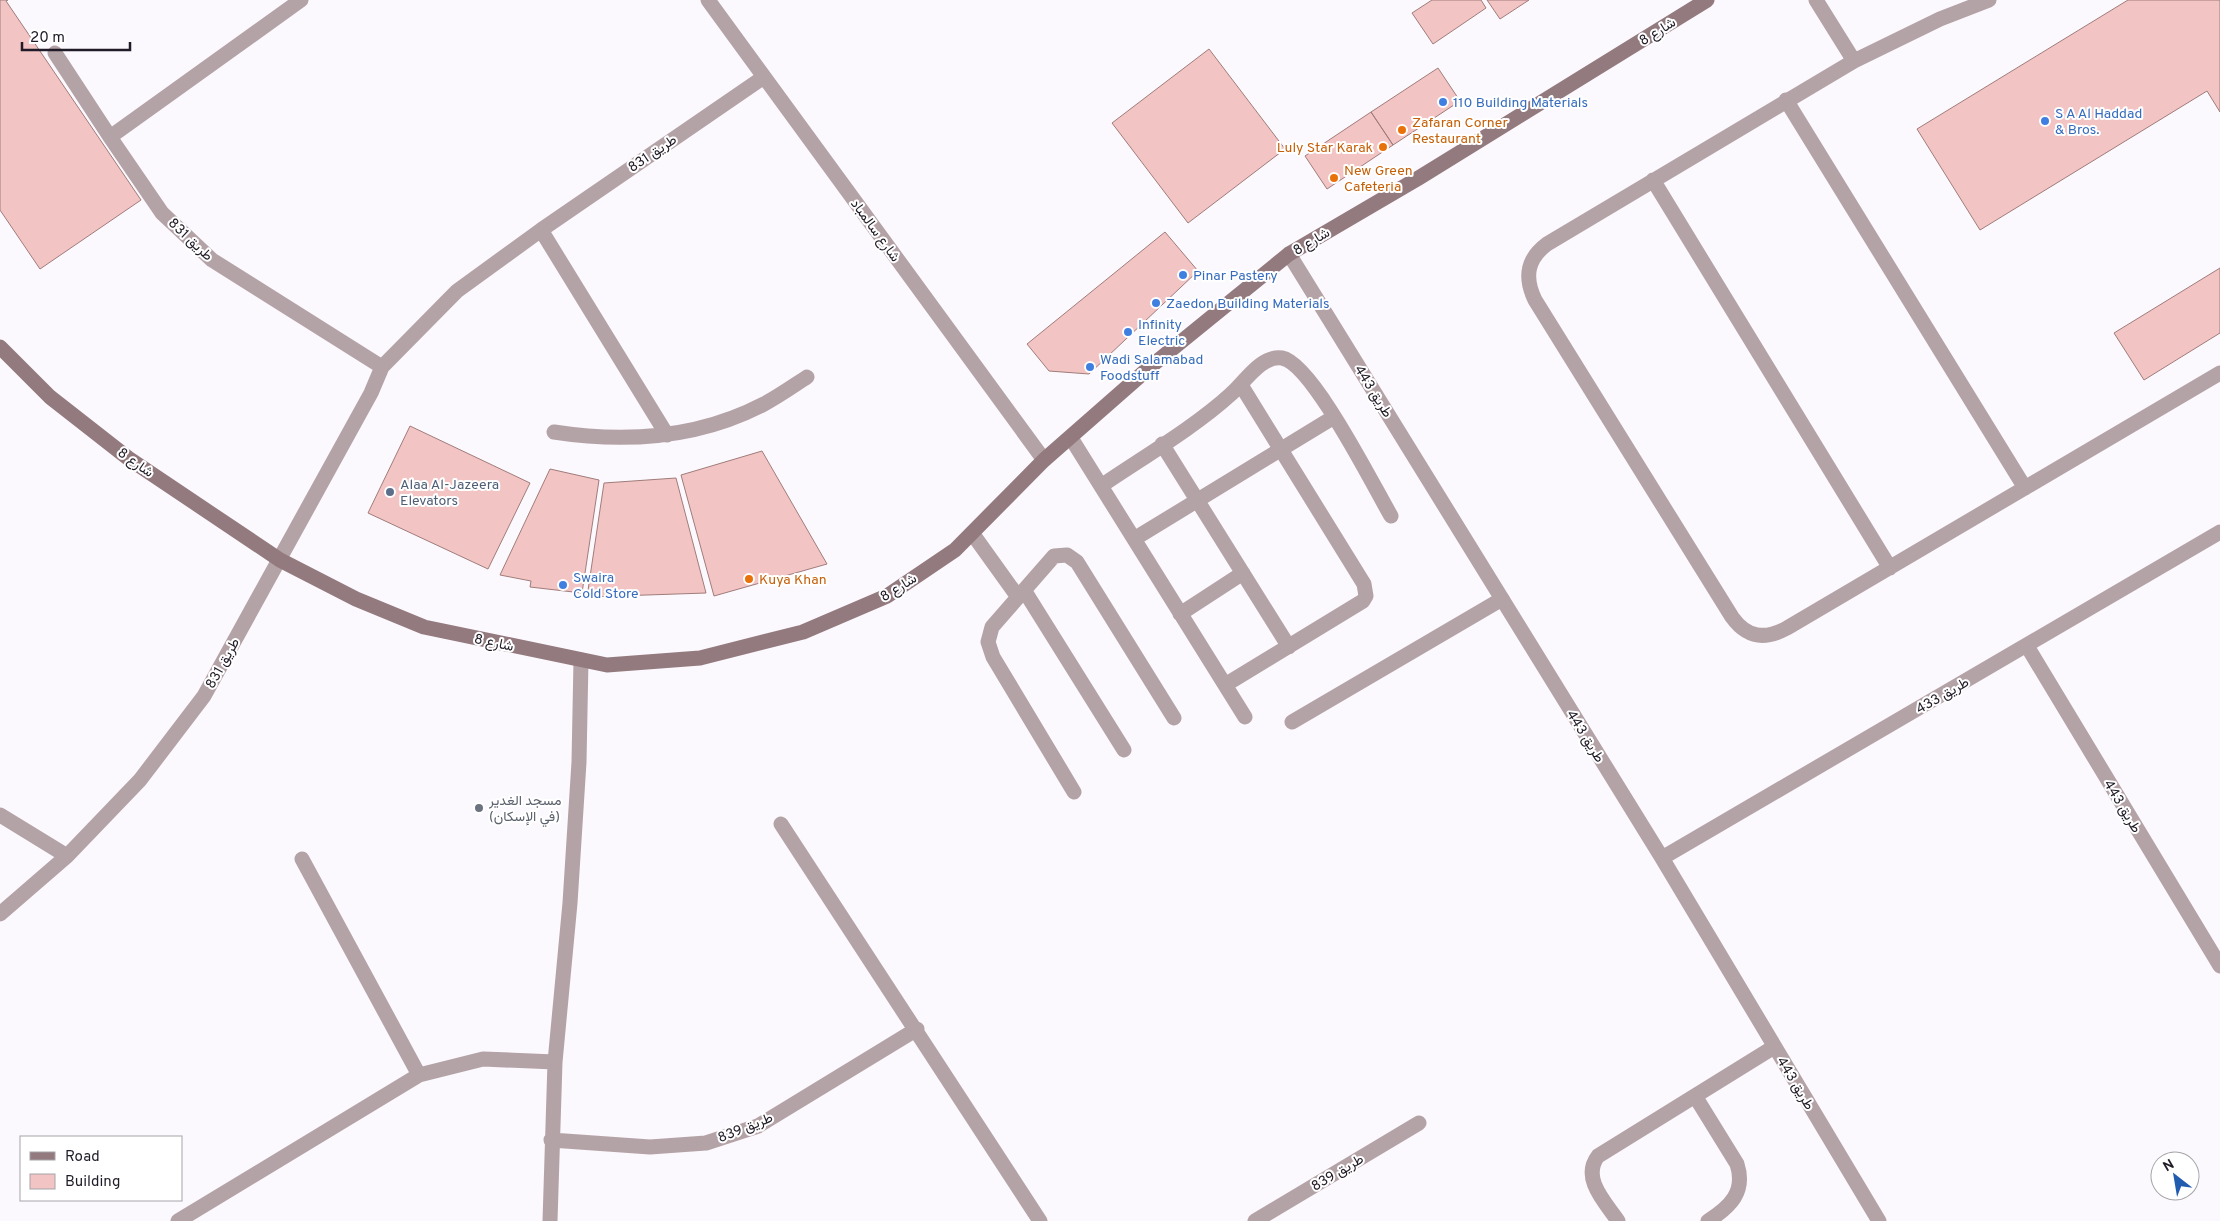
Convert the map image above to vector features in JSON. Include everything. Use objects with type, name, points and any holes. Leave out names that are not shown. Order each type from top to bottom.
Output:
[{"type":"street","points":[[110,137],[301,0]]},
{"type":"street","name":"شارع سالمباد","points":[[708,0],[1044,460]]},
{"type":"street","name":"شارع 8","points":[[0,347],[50,397],[128,458],[280,560],[356,599],[424,627],[607,665],[700,658],[803,632],[887,596],[955,550],[1044,460],[1150,366],[1289,254],[1417,179],[1706,0]]},
{"type":"street","points":[[1816,0],[1854,61]]},
{"type":"street","points":[[1989,0],[1940,19],[1854,61],[1653,180],[1537,252],[1530,263],[1527,275],[1529,288],[1535,300],[1739,627],[1750,634],[1763,637],[1776,634],[2220,373]]},
{"type":"street","name":"طريق 831","points":[[55,53],[162,213],[212,260],[382,367]]},
{"type":"street","name":"طريق 831","points":[[0,914],[67,856],[140,780],[204,696],[371,393],[382,367],[457,291],[541,230],[764,77]]},
{"type":"street","points":[[1786,100],[2025,488]]},
{"type":"street","points":[[1653,180],[1890,568]]},
{"type":"street","points":[[541,230],[667,435]]},
{"type":"street","name":"طريق 443","points":[[1289,254],[1662,858],[1879,1221]]},
{"type":"street","points":[[1101,486],[1218,406],[1262,363],[1275,358],[1282,358],[1289,361],[1306,377],[1334,417],[1391,516]]},
{"type":"street","points":[[554,432],[591,438],[629,439],[667,435],[717,423],[764,404],[807,377]]},
{"type":"street","points":[[1225,685],[1363,601],[1366,589],[1241,385]]},
{"type":"street","points":[[1134,539],[1334,417]]},
{"type":"street","points":[[1071,438],[1244,716]]},
{"type":"street","points":[[1162,444],[1288,646]]},
{"type":"street","name":"طريق 433","points":[[1662,858],[2220,532]]},
{"type":"street","points":[[972,534],[1021,593],[1124,750]]},
{"type":"street","points":[[1074,792],[993,657],[988,642],[992,627],[1054,556],[1067,555],[1072,558],[1174,718]]},
{"type":"street","points":[[1180,614],[1243,574]]},
{"type":"street","points":[[1292,722],[1502,599]]},
{"type":"street","name":"طريق 443","points":[[2027,646],[2220,966]]},
{"type":"street","points":[[550,1221],[551,1140],[555,1062],[571,894],[579,762],[581,660]]},
{"type":"street","points":[[0,815],[67,856]]},
{"type":"street","points":[[781,824],[1040,1221]]},
{"type":"street","points":[[302,859],[419,1075]]},
{"type":"street","name":"طريق 839","points":[[551,1140],[650,1147],[706,1143],[758,1126],[917,1030]]},
{"type":"street","points":[[1618,1221],[1592,1180],[1593,1162],[1604,1151],[1774,1047]]},
{"type":"street","points":[[178,1221],[419,1075],[483,1059],[555,1062]]},
{"type":"street","points":[[1695,1096],[1737,1164],[1740,1173],[1738,1192],[1732,1203],[1708,1221]]},
{"type":"street","name":"طريق 839","points":[[1255,1221],[1419,1123]]},
{"type":"building","points":[[0,0],[8,0],[6,1],[141,200],[40,269],[0,210]]},
{"type":"building","points":[[1432,0],[1481,0],[1486,8],[1433,44],[1412,13]]},
{"type":"building","points":[[1487,0],[1529,0],[1500,19]]},
{"type":"building","name":"S A Al Haddad & Bros.","points":[[2128,0],[2220,0],[2220,112],[2207,91],[1980,230],[1917,129]]},
{"type":"building","points":[[1209,49],[1285,149],[1188,223],[1112,123]]},
{"type":"building","points":[[1438,68],[1460,101],[1393,145],[1371,112]]},
{"type":"building","points":[[1371,112],[1393,145],[1327,189],[1305,156]]},
{"type":"building","points":[[1165,232],[1198,271],[1089,374],[1049,371],[1027,344]]},
{"type":"building","points":[[2220,268],[2220,333],[2144,380],[2114,333]]},
{"type":"building","points":[[410,426],[530,483],[488,569],[368,513]]},
{"type":"building","points":[[762,451],[827,564],[714,596],[681,475]]},
{"type":"building","points":[[550,469],[599,480],[582,593],[530,587],[531,581],[500,575]]},
{"type":"building","points":[[676,478],[706,593],[587,597],[604,483]]},
{"type":"place","name":"110 Building Materials","points":[[1443,102]]},
{"type":"place","name":"S A Al Haddad & Bros.","points":[[2045,121]]},
{"type":"place","name":"Zafaran Corner Restaurant","points":[[1402,130]]},
{"type":"place","name":"Luly Star Karak","points":[[1383,147]]},
{"type":"place","name":"New Green Cafeteria","points":[[1334,178]]},
{"type":"place","name":"Pinar Pastery","points":[[1183,275]]},
{"type":"place","name":"Zaedon Building Materials","points":[[1156,303]]},
{"type":"place","name":"Infinity Electric","points":[[1128,332]]},
{"type":"place","name":"Wadi Salamabad Foodstuff","points":[[1090,367]]},
{"type":"place","name":"Alaa Al-Jazeera Elevators","points":[[390,492]]},
{"type":"place","name":"Kuya Khan","points":[[749,579]]},
{"type":"place","name":"Swaira Cold Store","points":[[563,585]]},
{"type":"place","name":"مسجد الغدير (في الإسكان)","points":[[479,808]]}]
